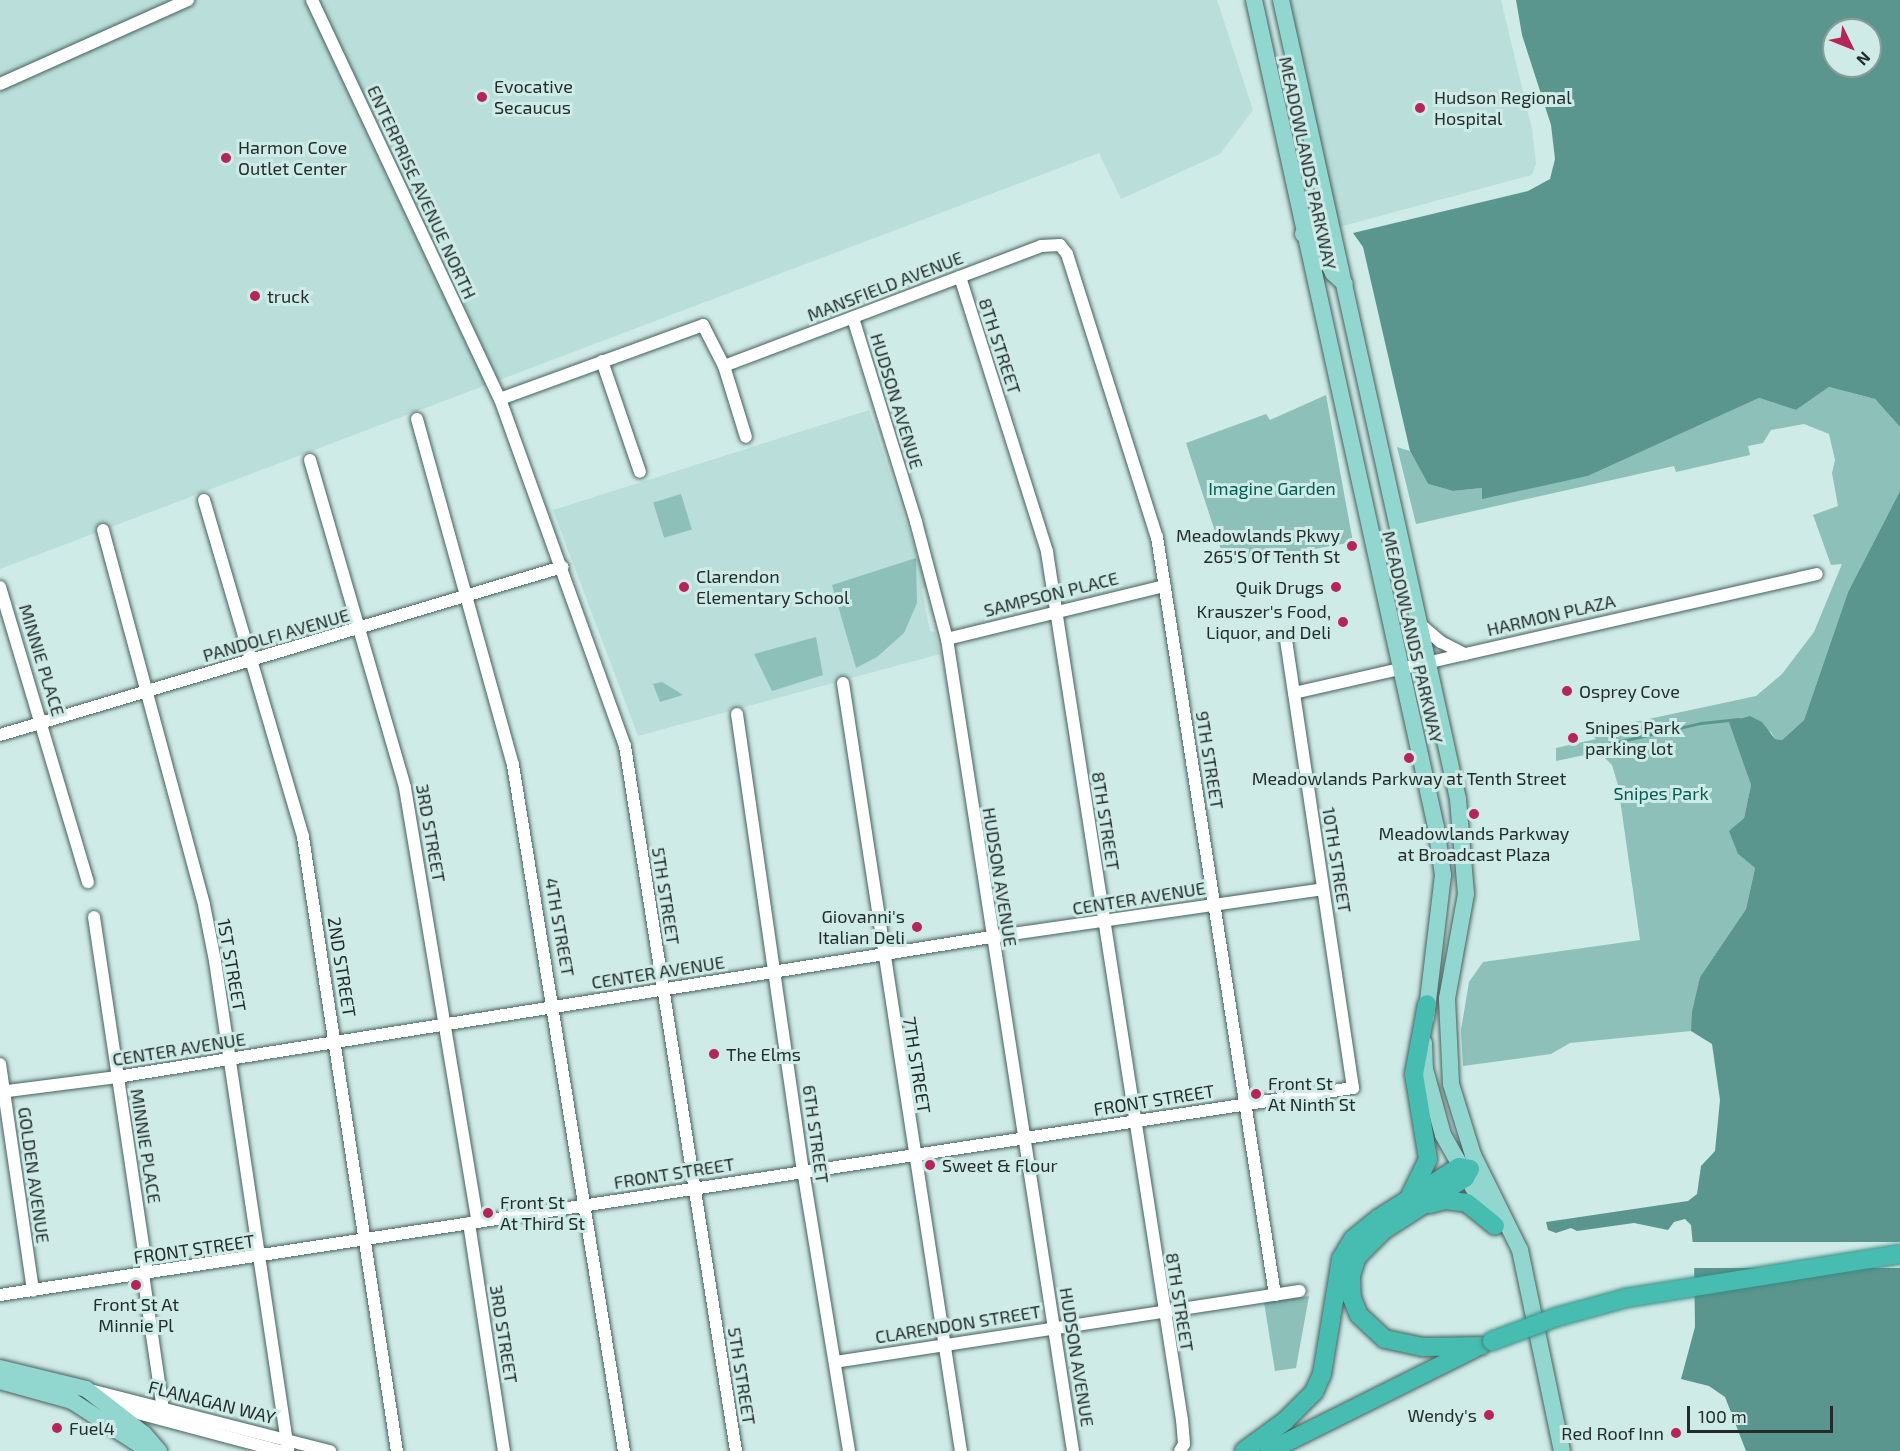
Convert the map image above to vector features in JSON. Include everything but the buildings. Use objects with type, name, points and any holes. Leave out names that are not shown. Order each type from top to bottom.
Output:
[{"type":"highway","points":[[1427,1004],[1414,1074],[1428,1159],[1409,1207],[1357,1257],[1351,1275],[1352,1298],[1359,1315],[1385,1339],[1403,1344],[1486,1344]]},
{"type":"highway","points":[[1244,1451],[1286,1421],[1314,1392],[1322,1374],[1341,1260],[1365,1228],[1409,1207],[1465,1171]]},
{"type":"highway","points":[[1409,1207],[1457,1201],[1477,1207],[1502,1228]]},
{"type":"highway","points":[[1269,1451],[1486,1344],[1557,1317],[1626,1299],[1900,1254]]},
{"type":"main road","name":"MEADOWLANDS PARKWAY","points":[[1254,0],[1303,234],[1436,827],[1443,875],[1427,1004],[1425,1070],[1435,1113],[1465,1171],[1502,1228]]},
{"type":"main road","name":"MEADOWLANDS PARKWAY","points":[[1281,0],[1429,662],[1465,852],[1466,894],[1447,999],[1448,1060],[1456,1108],[1502,1228],[1521,1267],[1552,1388],[1562,1451]]},
{"type":"main road","points":[[1303,234],[1317,240],[1333,273],[1345,284]]},
{"type":"main road","points":[[1447,999],[1439,1028],[1441,1085],[1465,1171]]},
{"type":"main road","points":[[0,1368],[86,1389],[159,1451]]},
{"type":"main road","points":[[27,1387],[42,1377]]},
{"type":"main road","points":[[0,1381],[67,1399],[150,1451]]},
{"type":"street","points":[[0,84],[188,0]]},
{"type":"street","name":"ENTERPRISE AVENUE NORTH","points":[[312,0],[500,399]]},
{"type":"street","name":"MANSFIELD AVENUE","points":[[724,366],[1041,246],[1059,245]]},
{"type":"street","name":"9TH STREET","points":[[1059,245],[1067,254],[1154,525],[1275,1295]]},
{"type":"street","name":"8TH STREET","points":[[960,277],[1047,552],[1163,1311],[1182,1420],[1184,1443],[1180,1451]]},
{"type":"street","name":"HUDSON AVENUE","points":[[853,318],[916,522],[947,639],[991,937],[1073,1451]]},
{"type":"street","points":[[500,399],[703,325],[724,366],[746,437]]},
{"type":"street","points":[[602,361],[640,472]]},
{"type":"street","name":"5TH STREET","points":[[500,399],[625,746],[736,1451]]},
{"type":"street","name":"4TH STREET","points":[[417,419],[513,765],[555,1008],[624,1451]]},
{"type":"street","name":"3RD STREET","points":[[310,460],[405,788],[446,1025],[504,1451]]},
{"type":"street","name":"2ND STREET","points":[[204,500],[303,837],[367,1239],[397,1451]]},
{"type":"street","name":"1ST STREET","points":[[103,530],[204,905],[259,1258],[284,1447]]},
{"type":"street","name":"PANDOLFI AVENUE","points":[[0,735],[562,567]]},
{"type":"street","name":"HARMON PLAZA","points":[[1293,693],[1817,574]]},
{"type":"street","name":"SAMPSON PLACE","points":[[947,639],[1055,610],[1165,586]]},
{"type":"street","name":"MINNIE PLACE","points":[[0,587],[88,882]]},
{"type":"street","points":[[1420,624],[1441,642],[1466,654]]},
{"type":"street","name":"10TH STREET","points":[[1286,638],[1353,1088]]},
{"type":"street","name":"7TH STREET","points":[[843,683],[881,954],[961,1451]]},
{"type":"street","name":"6TH STREET","points":[[737,714],[803,1170],[849,1451]]},
{"type":"street","name":"CENTER AVENUE","points":[[2,1092],[117,1077],[336,1043],[555,1008],[662,988],[991,937],[1323,889]]},
{"type":"street","name":"MINNIE PLACE","points":[[94,917],[163,1409]]},
{"type":"street","name":"GOLDEN AVENUE","points":[[0,1064],[2,1092],[33,1291]]},
{"type":"street","name":"FRONT STREET","points":[[0,1295],[259,1258],[803,1170],[1353,1088]]},
{"type":"street","name":"CLARENDON STREET","points":[[835,1362],[1300,1291]]},
{"type":"street","name":"FLANAGAN WAY","points":[[86,1389],[163,1409],[284,1447]]},
{"type":"street","name":"FLANAGAN WAY","points":[[67,1399],[107,1405],[141,1416],[284,1447],[330,1451]]},
{"type":"street","points":[[141,1416],[152,1415],[163,1409]]},
{"type":"shaded area","points":[[0,0],[1217,0],[1253,110],[1220,154],[1121,199],[1099,153],[0,569]]},
{"type":"shaded area","name":"Hudson Regional Hospital","points":[[1288,0],[1501,0],[1532,129],[1536,163],[1532,175],[1339,227]]},
{"type":"shaded area","points":[[1516,0],[1900,0],[1900,427],[1875,399],[1829,387],[1796,410],[1759,398],[1588,476],[1482,499],[1482,488],[1453,491],[1428,484],[1410,451],[1363,247],[1353,233],[1528,191],[1550,179],[1555,159],[1551,125],[1522,35]]},
{"type":"shaded area","points":[[869,410],[927,586],[922,589],[930,631],[935,632],[940,654],[638,736],[553,510]]},
{"type":"shaded area","points":[[1900,491],[1900,1451],[1746,1451],[1725,1397],[1709,1386],[1681,1379],[1695,1327],[1691,1225],[1685,1219],[1674,1222],[1668,1230],[1634,1223],[1577,1231],[1571,1228],[1556,1233],[1548,1230],[1546,1222],[1688,1201],[1697,1194],[1701,1166],[1715,1151],[1720,1100],[1712,1044],[1691,1031],[1692,1012],[1700,977],[1746,909],[1755,868],[1738,854],[1729,831],[1744,818],[1751,785],[1729,722],[1750,716],[1762,722],[1775,739],[1782,740],[1804,720],[1848,592]]},
{"type":"green space","name":"Snipes Park","points":[[1829,387],[1875,399],[1900,427],[1900,491],[1848,592],[1804,720],[1782,740],[1775,739],[1771,732],[1730,722],[1751,785],[1744,818],[1738,823],[1738,854],[1755,868],[1746,909],[1700,977],[1691,1031],[1570,1043],[1551,1054],[1463,1066],[1461,1030],[1469,982],[1483,962],[1640,940],[1618,785],[1612,765],[1599,752],[1556,761],[1556,748],[1596,739],[1588,732],[1756,696],[1782,674],[1814,632],[1842,564],[1831,565],[1813,515],[1838,506],[1832,473],[1835,460],[1829,434],[1804,424],[1771,430],[1763,443],[1748,446],[1750,455],[1676,472],[1674,466],[1416,524],[1397,447],[1410,451],[1428,484],[1453,491],[1482,488],[1482,498],[1588,476],[1759,398],[1796,410]]},
{"type":"green space","name":"Imagine Garden","points":[[1326,395],[1353,542],[1226,565],[1186,443],[1266,414],[1270,420]]},
{"type":"green space","points":[[681,494],[692,529],[664,538],[653,502]]},
{"type":"green space","points":[[916,558],[917,603],[904,633],[877,657],[856,668],[832,585]]},
{"type":"green space","points":[[816,637],[823,675],[772,691],[754,654]]},
{"type":"green space","points":[[662,682],[683,695],[660,702],[653,684]]},
{"type":"green space","points":[[1309,1296],[1296,1368],[1275,1371],[1264,1302]]},
{"type":"pier","points":[[1689,1242],[1900,1242],[1900,1268],[1689,1268]]},
{"type":"waterway","points":[[1595,747],[1701,723],[1739,719]]},
{"type":"place","name":"Evocative Secaucus","points":[[482,97]]},
{"type":"place","name":"Hudson Regional Hospital","points":[[1420,108]]},
{"type":"place","name":"Harmon Cove Outlet Center","points":[[226,158]]},
{"type":"place","name":"truck","points":[[255,296]]},
{"type":"place","name":"Meadowlands Pkwy 265'S Of Tenth St","points":[[1352,546]]},
{"type":"place","name":"Clarendon Elementary School","points":[[684,587]]},
{"type":"place","name":"Quik Drugs","points":[[1336,587]]},
{"type":"place","name":"Krauszer's Food, Liquor, and Deli","points":[[1343,622]]},
{"type":"place","name":"Osprey Cove","points":[[1567,691]]},
{"type":"place","name":"Snipes Park parking lot","points":[[1573,738]]},
{"type":"place","name":"Meadowlands Parkway at Tenth Street","points":[[1409,758]]},
{"type":"place","name":"Meadowlands Parkway at Broadcast Plaza","points":[[1474,814]]},
{"type":"place","name":"Giovanni's Italian Deli","points":[[917,927]]},
{"type":"place","name":"The Elms","points":[[714,1054]]},
{"type":"place","name":"Front St At Ninth St","points":[[1256,1094]]},
{"type":"place","name":"Sweet & Flour","points":[[930,1165]]},
{"type":"place","name":"Front St At Third St","points":[[488,1213]]},
{"type":"place","name":"Front St At Minnie Pl","points":[[136,1285]]},
{"type":"place","name":"Wendy's","points":[[1489,1415]]},
{"type":"place","name":"Fuel4","points":[[57,1428]]},
{"type":"place","name":"Red Roof Inn","points":[[1676,1433]]}]
